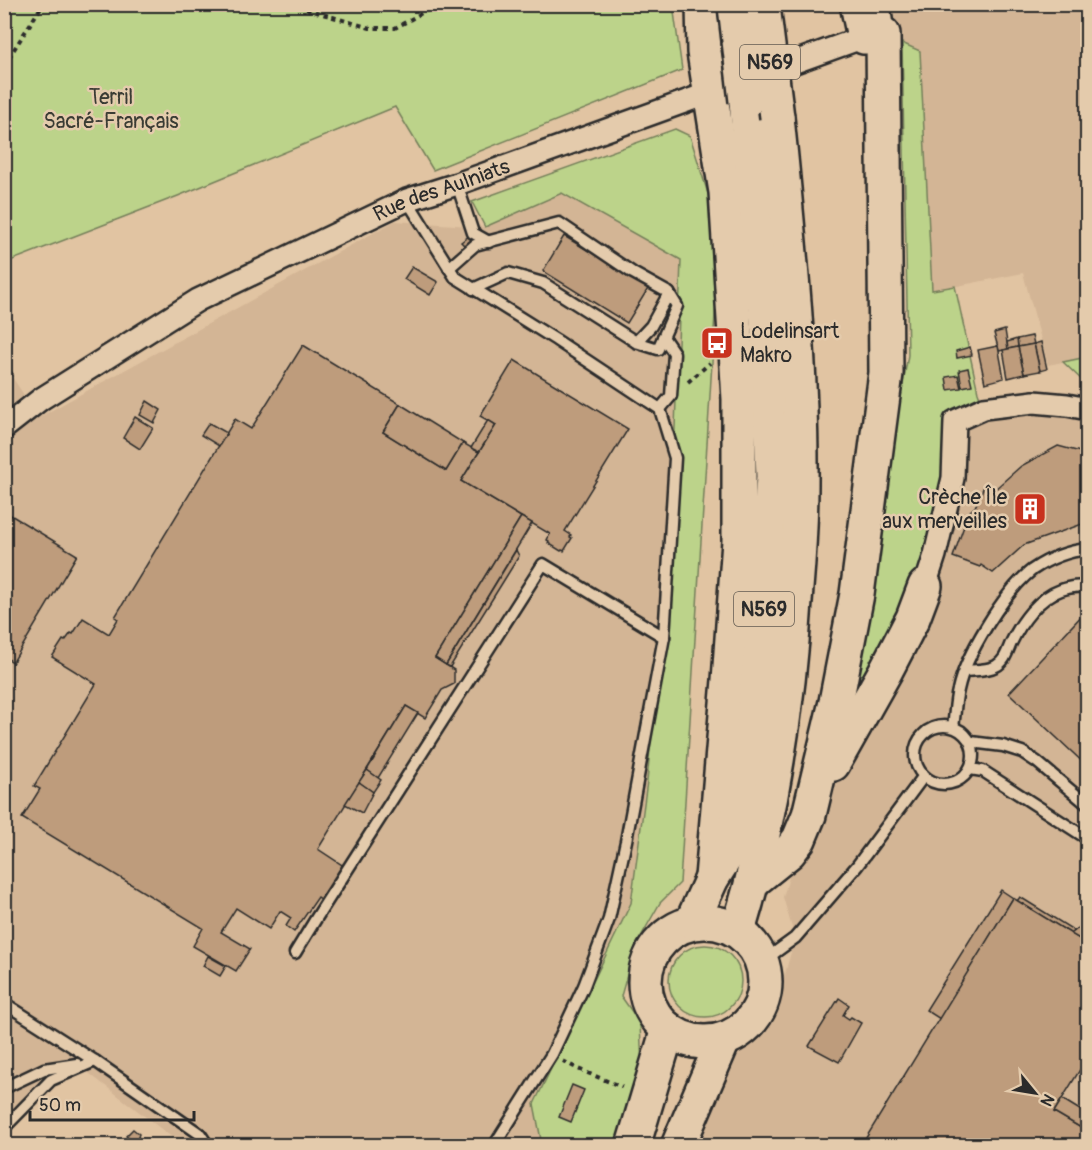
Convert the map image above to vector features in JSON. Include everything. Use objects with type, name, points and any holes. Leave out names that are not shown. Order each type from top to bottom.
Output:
[{"type":"highway","points":[[692,922],[712,878],[739,541],[739,399],[726,192],[704,52],[702,4]]},
{"type":"highway","points":[[738,931],[753,880],[789,852],[799,839],[850,707],[857,594],[886,373],[876,25],[857,4]]},
{"type":"highway","name":"N569","points":[[712,878],[730,850],[744,791],[762,644],[773,477],[768,332],[746,101],[749,5]]},
{"type":"highway","name":"N569","points":[[749,5],[777,117],[791,256],[800,388],[801,483],[794,628],[783,725],[753,880]]},
{"type":"highway","points":[[850,707],[885,672],[913,618],[924,586]]},
{"type":"highway","points":[[707,921],[738,931],[749,939],[762,962],[764,986],[757,1012],[737,1034],[723,1041],[702,1042],[668,1029],[651,1007],[645,990],[644,978],[654,949],[664,937],[692,922],[707,921]]},
{"type":"highway","points":[[633,1146],[668,1029]]},
{"type":"highway","points":[[678,1146],[723,1041]]},
{"type":"street","name":"Rue des Aulniats","points":[[4,428],[41,399],[198,300],[407,200],[710,93],[876,25]]},
{"type":"street","points":[[924,586],[935,555],[953,478],[955,422],[984,408],[1034,402],[1067,405],[1088,410]]},
{"type":"lane","points":[[457,184],[473,233],[489,242]]},
{"type":"lane","points":[[407,200],[454,277],[660,409],[675,458],[664,637],[609,920],[584,986],[552,1054],[494,1146]]},
{"type":"lane","points":[[449,268],[476,245],[559,223],[633,273],[669,293],[677,306],[658,349],[636,342],[543,283],[508,273],[473,289]]},
{"type":"lane","points":[[636,342],[651,326],[669,293]]},
{"type":"lane","points":[[660,409],[671,396],[674,353],[663,337]]},
{"type":"lane","points":[[953,727],[958,690],[964,670],[988,624],[1003,602],[1032,571],[1072,551],[1088,549]]},
{"type":"lane","points":[[295,953],[543,564],[664,637]]},
{"type":"lane","points":[[964,670],[984,670],[996,666],[1005,658],[1024,620],[1039,604],[1055,592],[1069,587],[1088,588]]},
{"type":"lane","points":[[953,727],[961,730],[971,742],[974,752],[970,769],[956,782],[948,784],[932,782],[923,777],[918,769],[915,751],[919,741],[931,729],[953,727]]},
{"type":"lane","points":[[971,742],[1003,746],[1022,752],[1088,805]]},
{"type":"lane","points":[[970,769],[983,771],[1088,839]]},
{"type":"lane","points":[[762,962],[795,938],[858,866],[923,777]]},
{"type":"lane","points":[[4,1003],[95,1061],[201,1134],[208,1146]]},
{"type":"lane","points":[[4,1088],[45,1069],[95,1061]]},
{"type":"lane","points":[[4,1128],[51,1080],[95,1061]]},
{"type":"path","points":[[4,65],[43,4]]},
{"type":"path","points":[[289,4],[370,28],[395,28],[438,4]]},
{"type":"path","points":[[671,396],[736,342]]},
{"type":"path","points":[[552,1054],[579,1070],[647,1098]]},
{"type":"shaded area","points":[[879,5],[1087,5],[1087,357],[1048,365],[1023,273],[932,291],[920,51],[883,34]]},
{"type":"shaded area","points":[[562,193],[681,260],[678,531],[631,903],[534,1104],[542,1145],[182,1145],[77,1064],[5,1133],[5,436],[395,221],[485,227]]},
{"type":"shaded area","points":[[4,365],[24,395],[5,410],[4,410]]},
{"type":"shaded area","points":[[958,406],[1088,417],[1087,1145],[699,1146],[734,1055],[780,992],[795,938],[783,897],[813,800]]},
{"type":"green space","name":"Terril Sacré-Français","points":[[5,4],[673,5],[682,70],[433,170],[395,107],[178,196],[5,263]]},
{"type":"green space","points":[[902,43],[920,51],[932,290],[955,286],[978,392],[984,408],[955,422],[950,493],[876,686],[851,695],[908,355]]},
{"type":"green space","points":[[675,129],[690,136],[720,232],[680,883],[660,903],[635,947],[621,996],[640,1023],[642,1068],[615,1145],[542,1145],[534,1104],[631,903],[647,781],[672,512],[681,260],[562,193],[485,227],[472,202]]},
{"type":"green space","points":[[1087,357],[1087,382],[1084,382],[1063,362]]},
{"type":"green space","points":[[705,945],[719,948],[731,955],[738,967],[741,981],[738,995],[731,1007],[719,1014],[705,1017],[691,1014],[679,1007],[672,995],[669,981],[672,967],[679,955],[691,948]]},
{"type":"building","points":[[469,236],[474,241],[466,247],[461,242]]},
{"type":"building","points":[[564,236],[649,287],[627,323],[543,271]]},
{"type":"building","points":[[412,267],[438,282],[430,295],[404,279]]},
{"type":"building","points":[[1005,330],[1008,349],[999,351],[994,333]]},
{"type":"building","points":[[1032,336],[1034,344],[1018,347],[1017,339]]},
{"type":"building","points":[[1017,339],[1018,347],[1008,349],[1007,342]]},
{"type":"building","points":[[1041,342],[1047,369],[1040,371],[1034,344]]},
{"type":"building","points":[[1034,344],[1040,371],[1024,374],[1018,347]]},
{"type":"building","points":[[303,345],[400,404],[383,432],[446,471],[463,443],[479,452],[461,481],[521,517],[435,658],[454,670],[454,684],[442,690],[425,718],[406,706],[318,849],[342,865],[342,875],[332,881],[330,894],[321,899],[318,897],[294,932],[286,926],[291,918],[280,911],[269,929],[236,908],[221,932],[250,949],[236,971],[193,946],[203,928],[22,818],[40,789],[34,786],[96,684],[52,657],[63,640],[65,641],[71,633],[73,634],[83,618],[109,634],[118,619],[115,617],[235,419],[251,429]]},
{"type":"building","points":[[998,346],[1004,378],[985,383],[978,350]]},
{"type":"building","points":[[970,347],[972,355],[957,358],[956,351]]},
{"type":"building","points":[[1018,347],[1024,374],[1008,378],[1003,350]]},
{"type":"building","points":[[514,360],[628,429],[565,531],[572,538],[564,551],[548,543],[550,534],[461,481],[496,425],[480,416]]},
{"type":"building","points":[[4,362],[13,374],[4,380]]},
{"type":"building","points":[[968,368],[972,385],[962,387],[959,370]]},
{"type":"building","points":[[958,375],[961,388],[948,390],[946,377]]},
{"type":"building","points":[[147,401],[161,410],[154,423],[140,415]]},
{"type":"building","points":[[400,404],[463,443],[446,471],[383,432]]},
{"type":"building","points":[[135,417],[153,428],[140,449],[123,438]]},
{"type":"building","points":[[488,420],[496,425],[479,452],[471,448]]},
{"type":"building","points":[[209,423],[227,433],[219,446],[201,435]]},
{"type":"building","name":"Crèche Île aux merveilles","points":[[1058,446],[1088,454],[1088,522],[1024,545],[993,573],[981,565],[980,567],[953,557],[969,512],[975,507],[984,486],[994,490],[1021,466]]},
{"type":"building","points":[[4,511],[77,555],[13,662],[4,657]]},
{"type":"building","points":[[521,517],[532,523],[446,665],[435,658]]},
{"type":"building","points":[[516,550],[519,556],[450,667],[446,665]]},
{"type":"building","points":[[1088,609],[1088,767],[1009,693]]},
{"type":"building","points":[[406,706],[418,713],[378,778],[367,770]]},
{"type":"building","points":[[367,770],[381,780],[373,792],[359,782]]},
{"type":"building","points":[[359,782],[373,792],[362,813],[345,804]]},
{"type":"building","points":[[1001,890],[1013,898],[940,1019],[926,1010]]},
{"type":"building","points":[[1020,897],[1075,931],[1071,934],[1017,901]]},
{"type":"building","points":[[1013,898],[1088,944],[1088,1066],[1084,1063],[1054,1112],[1088,1132],[1088,1146],[861,1146]]},
{"type":"building","points":[[1088,920],[1088,944],[1071,934]]},
{"type":"building","points":[[208,956],[226,966],[220,976],[203,966]]},
{"type":"building","points":[[839,998],[849,1005],[843,1015],[861,1023],[839,1062],[809,1046]]},
{"type":"building","points":[[572,1085],[584,1090],[571,1122],[559,1117]]},
{"type":"building","points":[[1062,1099],[1088,1115],[1088,1132],[1054,1112]]},
{"type":"building","points":[[133,1129],[147,1146],[131,1146],[133,1142],[126,1136]]},
{"type":"place","name":"Lodelinsart Makro","points":[[717,343]]},
{"type":"place","name":"Crèche Île aux merveilles","points":[[1030,509]]}]
